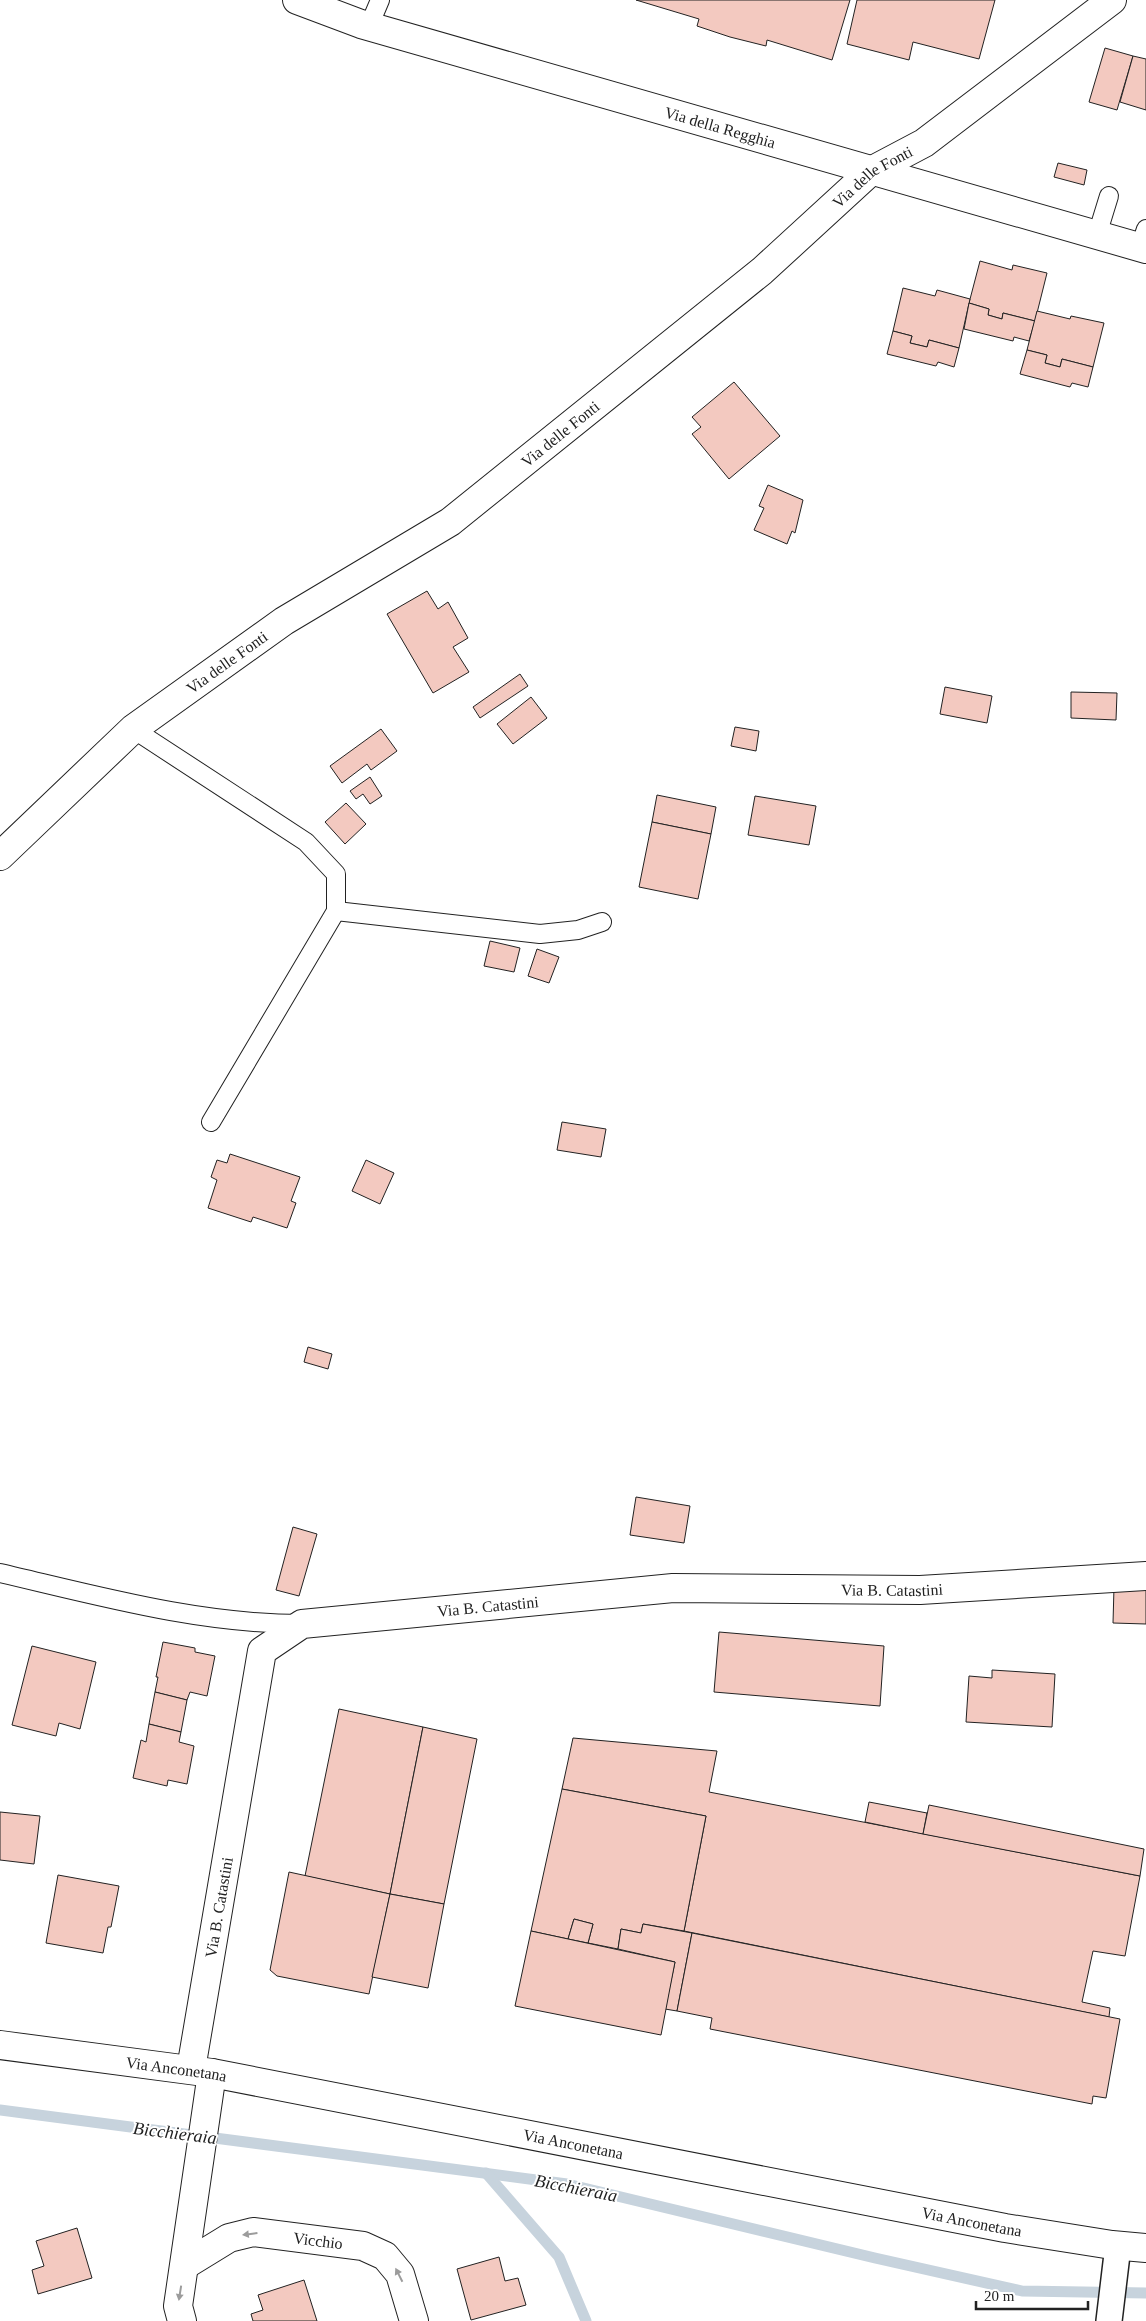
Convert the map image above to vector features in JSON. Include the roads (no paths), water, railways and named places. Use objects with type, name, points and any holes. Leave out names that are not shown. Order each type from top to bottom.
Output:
[{"type":"street","name":"Via della Regghia","points":[[297,0],[369,26],[872,171],[1097,235],[1144,242]]},
{"type":"street","name":"Via delle Fonti","points":[[0,856],[134,730],[284,621],[450,522],[762,271],[872,171],[924,143],[1112,0]]},
{"type":"street","name":"Via B. Catastini","points":[[201,2071],[262,1651],[302,1624],[673,1588],[920,1590],[1146,1576]]},
{"type":"street","name":"Via Anconetana","points":[[0,2045],[201,2071],[985,2224],[1118,2246],[1146,2248]]},
{"type":"street","points":[[182,2321],[178,2306],[207,2099],[201,2071]]},
{"type":"street","name":"Vicchio","points":[[185,2265],[229,2238],[253,2232],[363,2246],[386,2256],[400,2274],[414,2321]]},
{"type":"street","points":[[1108,2321],[1118,2246]]},
{"type":"lane","points":[[369,26],[380,0]]},
{"type":"lane","points":[[1097,235],[1109,196]]},
{"type":"lane","points":[[134,730],[306,842],[336,874],[336,910],[211,1122]]},
{"type":"lane","points":[[336,910],[540,934],[578,930],[602,922]]},
{"type":"lane","points":[[0,1573],[186,1614],[272,1624],[302,1624]]},
{"type":"waterway","name":"Bicchieraia","points":[[0,2110],[567,2184],[875,2258],[1022,2291],[1146,2293]]},
{"type":"waterway","points":[[486,2173],[559,2257],[586,2321]]}]
